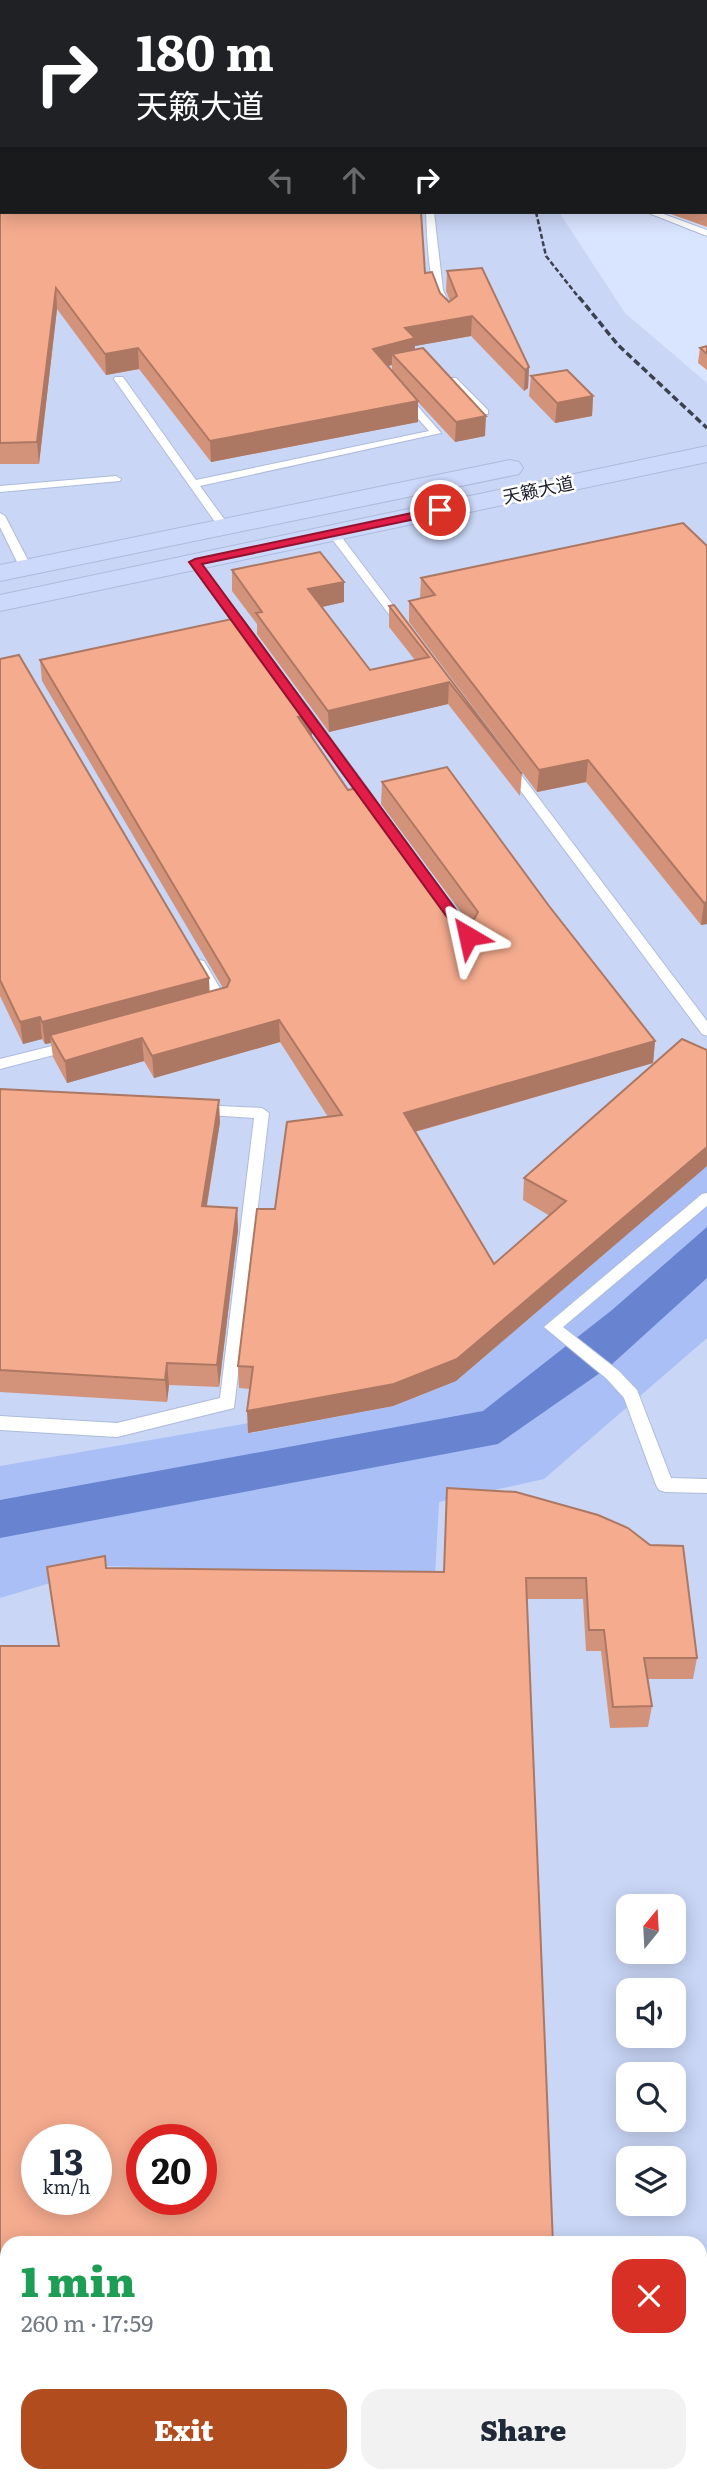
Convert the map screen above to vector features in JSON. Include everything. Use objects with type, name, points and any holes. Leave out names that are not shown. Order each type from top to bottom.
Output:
[{"type":"main road","name":"天籁大道","points":[[0,603],[707,454]]},
{"type":"main road","name":"天籁大道","points":[[0,573],[533,464]]},
{"type":"lane","points":[[430,214],[438,290],[449,317]]},
{"type":"lane","points":[[655,214],[707,233]]},
{"type":"lane","points":[[441,369],[484,412]]},
{"type":"lane","points":[[119,379],[224,527]]},
{"type":"lane","points":[[194,484],[436,433],[399,391]]},
{"type":"lane","points":[[0,489],[116,479]]},
{"type":"lane","points":[[0,516],[26,568]]},
{"type":"lane","points":[[333,533],[408,632]]},
{"type":"lane","points":[[195,562],[259,650]]},
{"type":"lane","points":[[291,694],[379,815]]},
{"type":"lane","points":[[499,753],[707,1031]]},
{"type":"lane","points":[[195,958],[222,1004],[209,1008]]},
{"type":"lane","points":[[1,1063],[80,1043]]},
{"type":"lane","points":[[0,1423],[117,1430],[228,1403],[262,1113],[179,1109]]},
{"type":"lane","points":[[707,1198],[552,1327],[613,1375],[631,1395],[665,1485],[707,1486]]},
{"type":"shaded area","points":[[0,214],[560,214],[625,313],[707,383],[707,2236],[0,2236]]},
{"type":"shaded area","points":[[707,1165],[707,1338],[544,1479],[439,1502],[435,1576],[107,1566],[0,1598],[0,1466],[249,1423],[251,1433],[393,1406],[456,1381]]},
{"type":"shaded area","points":[[707,1227],[707,1278],[610,1366],[498,1444],[0,1538],[0,1500],[483,1411],[612,1310]]},
{"type":"building","points":[[0,214],[421,214],[425,273],[432,272],[440,293],[449,302],[457,296],[447,271],[482,268],[529,367],[525,370],[472,316],[405,328],[415,338],[373,349],[418,401],[210,441],[138,348],[105,354],[56,288],[37,442],[0,443]]},
{"type":"building","points":[[423,348],[486,416],[456,422],[392,354]]},
{"type":"building","points":[[567,370],[593,396],[557,403],[531,376]]},
{"type":"building","points":[[683,523],[707,546],[707,902],[704,903],[588,760],[539,770],[409,601],[435,595],[421,578]]},
{"type":"building","points":[[320,552],[344,582],[308,589],[370,670],[429,657],[389,606],[394,605],[522,774],[449,682],[328,711],[256,613],[262,612],[232,570]]},
{"type":"building","points":[[241,617],[312,714],[298,717],[348,790],[365,786],[462,918],[474,919],[478,912],[382,782],[447,767],[549,906],[655,1041],[404,1113],[494,1264],[566,1201],[524,1178],[682,1039],[707,1050],[707,1147],[457,1359],[394,1384],[247,1411],[253,1367],[238,1366],[257,1209],[275,1209],[287,1122],[342,1115],[279,1020],[152,1056],[142,1038],[65,1061],[50,1035],[227,987],[230,980],[40,660]]},
{"type":"building","points":[[19,655],[209,978],[42,1022],[40,1017],[20,1022],[0,980],[0,659]]},
{"type":"building","points":[[0,1089],[219,1100],[202,1206],[237,1208],[217,1365],[167,1363],[165,1380],[0,1370]]},
{"type":"building","points":[[447,1488],[516,1492],[598,1515],[628,1528],[650,1545],[683,1546],[697,1658],[644,1658],[652,1706],[613,1707],[604,1630],[589,1630],[586,1578],[526,1578],[553,2236],[0,2236],[0,1646],[59,1646],[47,1567],[105,1556],[106,1568],[444,1572]]},
{"type":"railway","points":[[536,214],[546,256],[580,299]]},
{"type":"railway","points":[[579,297],[618,345],[707,428]]},
{"type":"route","points":[[440,510],[195,562],[468,936]]}]
